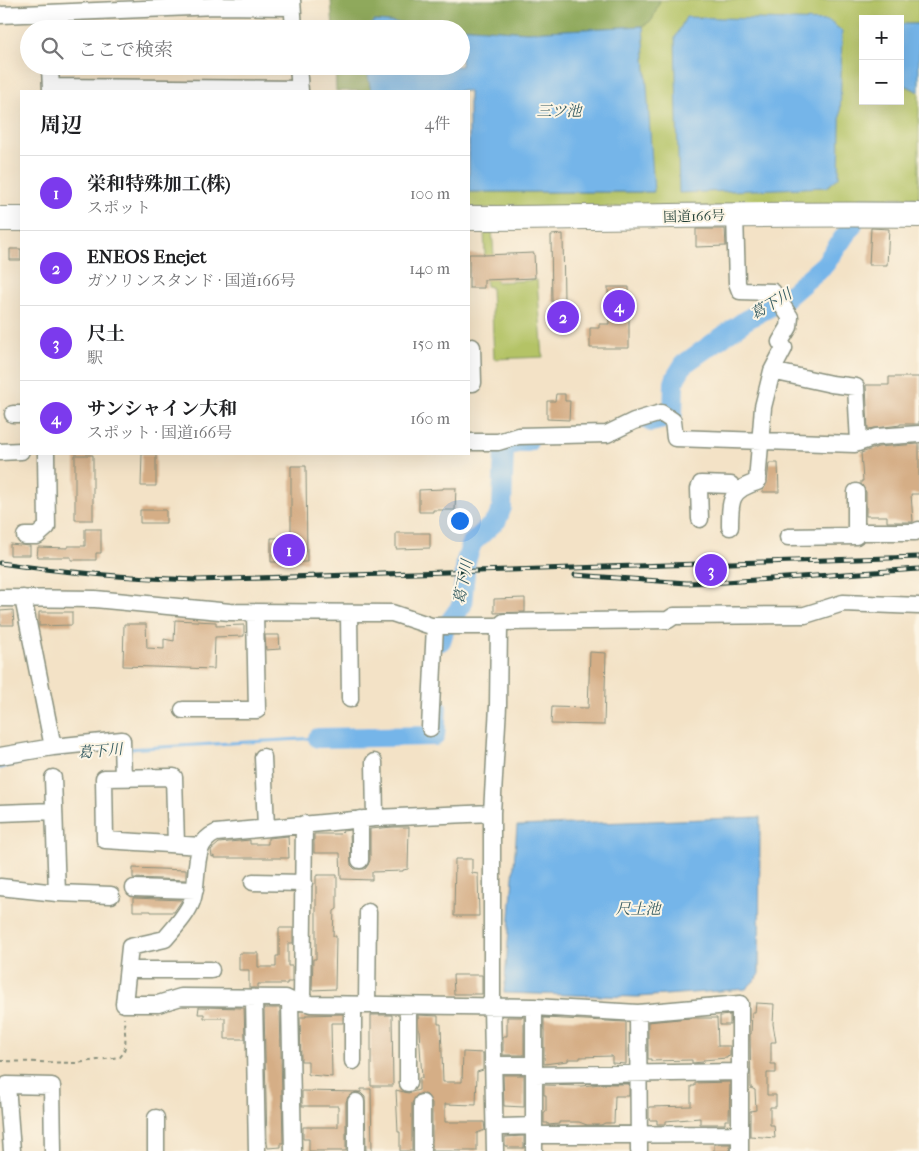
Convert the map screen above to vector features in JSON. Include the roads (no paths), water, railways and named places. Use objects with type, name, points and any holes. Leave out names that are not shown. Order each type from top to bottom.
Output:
[{"type":"highway","name":"国道166号","points":[[470,218],[919,215]]},
{"type":"highway","points":[[0,219],[20,219]]},
{"type":"street","points":[[0,15],[49,14],[216,3],[292,4],[293,20]]},
{"type":"street","points":[[50,75],[51,89],[300,90],[299,75]]},
{"type":"street","points":[[730,527],[732,500],[736,491],[757,482],[764,407],[772,371],[784,348],[780,342],[789,327],[790,317],[773,292],[740,291],[737,283],[735,215]]},
{"type":"street","points":[[470,348],[472,347],[473,382],[470,383]]},
{"type":"street","points":[[772,371],[831,384],[856,387],[859,442]]},
{"type":"street","points":[[470,442],[498,442],[518,436],[607,434],[634,421],[667,417],[675,438],[855,444],[876,437],[919,434]]},
{"type":"street","points":[[0,452],[20,451]]},
{"type":"street","points":[[25,536],[37,536],[47,527],[46,455]]},
{"type":"street","points":[[700,519],[700,484],[732,486],[736,491]]},
{"type":"street","points":[[788,537],[856,536],[856,492]]},
{"type":"street","points":[[856,532],[915,532],[919,530]]},
{"type":"street","points":[[0,598],[95,599],[211,611],[255,613],[392,613],[435,626],[499,626],[504,622],[668,620],[674,616],[805,615],[842,603],[919,606]]},
{"type":"street","points":[[24,598],[52,747]]},
{"type":"street","points":[[183,710],[256,710],[255,613]]},
{"type":"street","points":[[350,613],[350,699]]},
{"type":"street","points":[[430,728],[435,626]]},
{"type":"street","points":[[494,1151],[492,813],[498,706],[499,626]]},
{"type":"street","points":[[0,754],[52,747],[122,747],[123,778]]},
{"type":"street","points":[[263,757],[266,828]]},
{"type":"street","points":[[360,860],[374,762]]},
{"type":"street","points":[[176,844],[174,777],[104,778],[105,840],[200,846]]},
{"type":"street","points":[[53,778],[57,894]]},
{"type":"street","points":[[0,813],[54,811]]},
{"type":"street","points":[[492,813],[367,818],[210,835],[200,846],[195,890],[188,910],[165,939],[130,947],[124,1004],[158,1004],[181,997],[286,998],[311,1004],[492,1008],[534,1007],[638,1013],[740,1004],[740,1151]]},
{"type":"street","points":[[293,1151],[296,1001],[304,883],[304,824]]},
{"type":"street","points":[[253,882],[304,883]]},
{"type":"street","points":[[0,887],[57,894],[112,895]]},
{"type":"street","points":[[134,888],[195,890]]},
{"type":"street","points":[[353,1061],[368,912]]},
{"type":"street","points":[[128,970],[211,970]]},
{"type":"street","points":[[254,998],[256,1151]]},
{"type":"street","points":[[408,1006],[408,1083]]},
{"type":"street","points":[[534,1007],[534,1137]]},
{"type":"street","points":[[638,1013],[639,1143]]},
{"type":"street","points":[[501,1065],[534,1070],[638,1074],[741,1072]]},
{"type":"street","points":[[12,1151],[7,1085],[52,1086],[53,1151]]},
{"type":"street","points":[[356,1102],[356,1151]]},
{"type":"street","points":[[422,1103],[422,1151]]},
{"type":"street","points":[[156,1118],[156,1151]]},
{"type":"street","points":[[503,1127],[534,1137],[639,1143],[740,1134]]},
{"type":"water","points":[[686,17],[829,21],[842,31],[839,177],[827,187],[679,193],[675,38]]},
{"type":"water","points":[[904,24],[919,24],[919,92],[905,85]]},
{"type":"water","name":"三ツ池","points":[[643,26],[654,192],[470,192],[470,90],[371,90],[368,75],[470,75],[470,28],[527,32]]},
{"type":"water","name":"尺土池","points":[[760,817],[759,976],[746,989],[638,997],[504,993],[517,826]]},
{"type":"waterway","name":"葛下川","points":[[862,200],[919,201]]},
{"type":"waterway","name":"葛下川","points":[[651,422],[663,419],[673,413],[674,383],[684,364],[746,320],[786,298],[825,264],[853,224]]},
{"type":"waterway","name":"葛下川","points":[[441,641],[445,628],[462,605],[466,561],[472,543],[497,520],[502,507],[504,448],[519,442],[528,442]]},
{"type":"waterway","name":"葛下川","points":[[318,738],[435,736],[437,708]]},
{"type":"waterway","name":"葛下川","points":[[126,749],[318,738]]},
{"type":"waterway","name":"葛下川","points":[[101,750],[118,749]]},
{"type":"waterway","name":"葛下川","points":[[0,768],[42,757],[70,753]]},
{"type":"railway","points":[[0,563],[49,570],[197,580],[919,557]]},
{"type":"railway","points":[[575,575],[687,583],[919,569]]},
{"type":"place","name":"サンシャイン大和","points":[[619,306]]},
{"type":"place","name":"ENEOS Enejet","points":[[563,317]]},
{"type":"place","name":"栄和特殊加工(株)","points":[[289,550]]},
{"type":"place","name":"尺土","points":[[711,570]]}]
